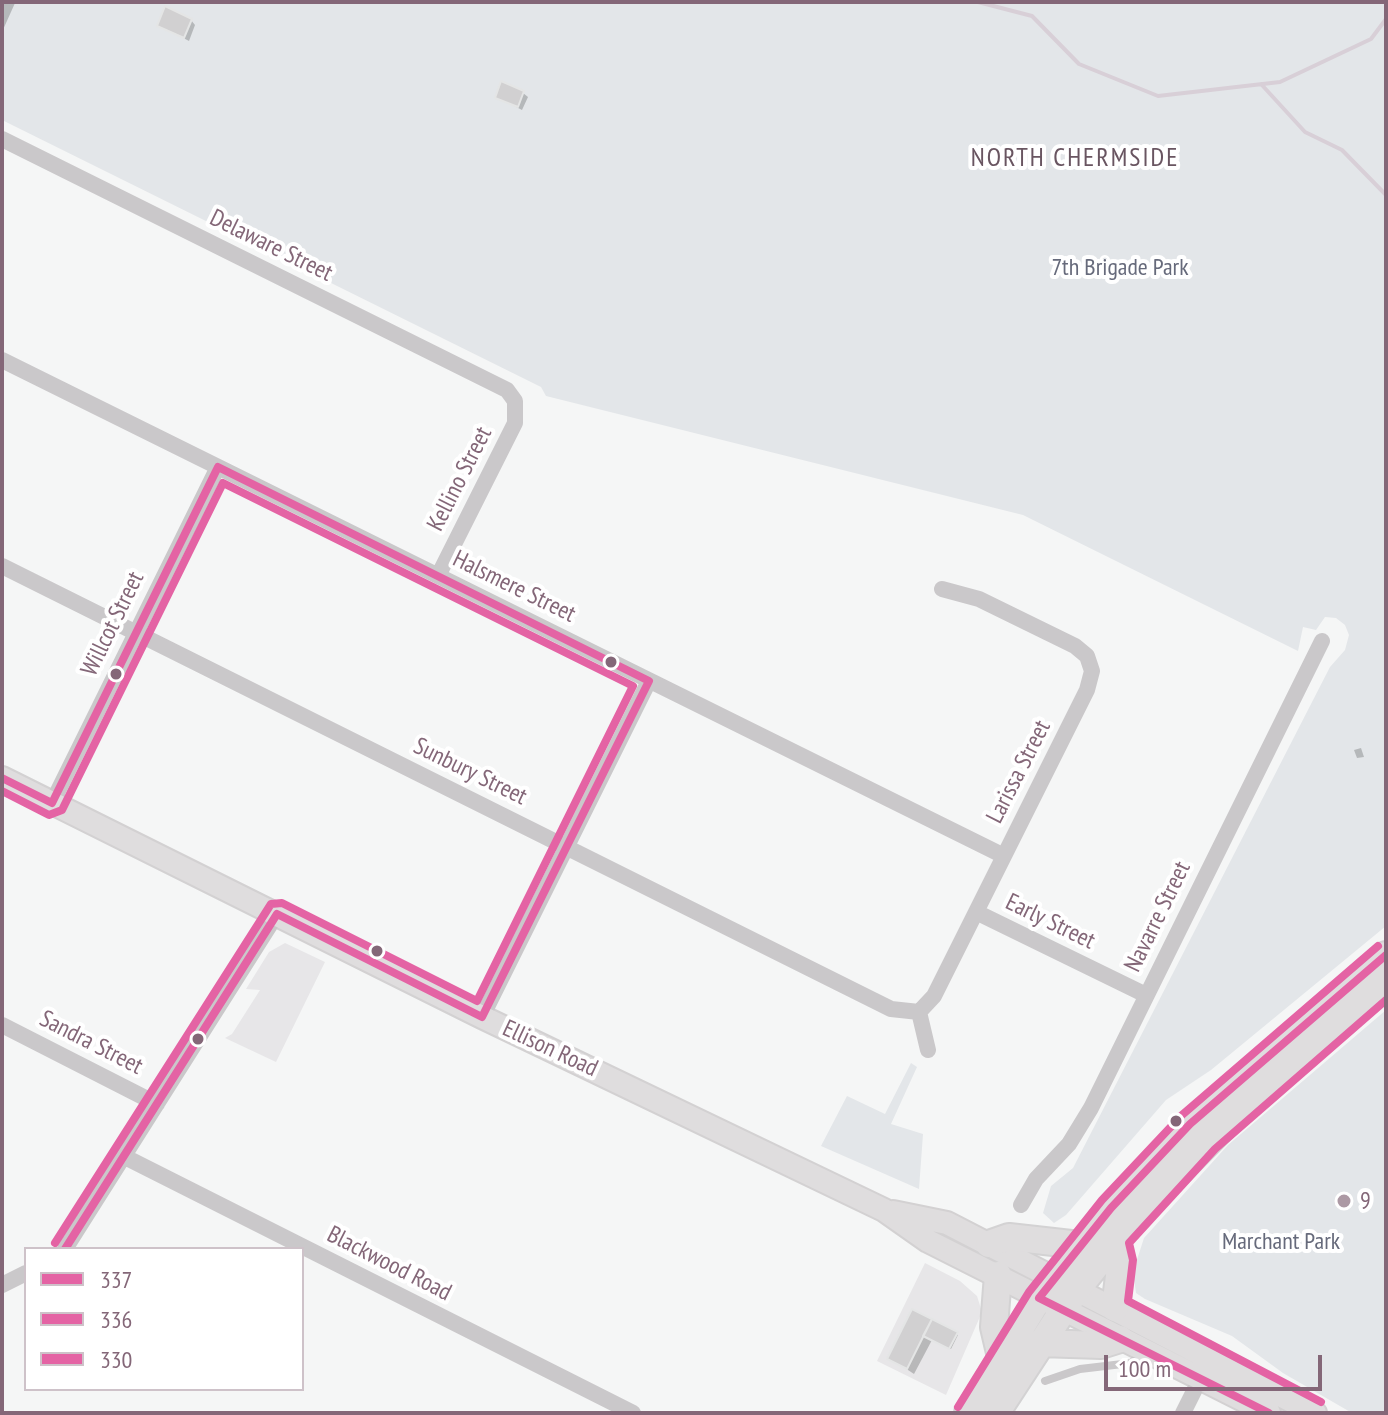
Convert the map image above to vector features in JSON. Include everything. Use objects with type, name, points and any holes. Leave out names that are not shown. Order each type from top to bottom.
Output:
[{"type":"main road","points":[[996,1413],[1039,1343],[1080,1245],[1190,1124],[1386,955]]},
{"type":"main road","points":[[968,1413],[1001,1357],[1058,1294],[1116,1240],[1207,1140],[1386,984]]},
{"type":"main road","points":[[989,1244],[1009,1237],[1080,1245]]},
{"type":"main road","points":[[1115,1308],[1121,1260],[1116,1240]]},
{"type":"main road","points":[[998,1275],[994,1327],[1001,1357]]},
{"type":"main road","points":[[1039,1343],[1101,1345],[1120,1339]]},
{"type":"street","name":"Delaware Street","points":[[2,139],[501,387],[515,401]]},
{"type":"street","name":"Halsmere Street","points":[[2,360],[1004,856]]},
{"type":"street","name":"Kellino Street","points":[[438,576],[515,423],[515,401]]},
{"type":"street","name":"Willcot Street","points":[[52,803],[218,467]]},
{"type":"street","name":"Sunbury Street","points":[[2,566],[891,1009],[919,1012]]},
{"type":"street","name":"Larissa Street","points":[[919,1012],[934,996],[1091,681],[1091,663],[1075,646],[979,599],[942,589]]},
{"type":"street","name":"Navarre Street","points":[[1021,1205],[1036,1179],[1080,1128],[1322,641]]},
{"type":"street","points":[[482,1017],[649,681]]},
{"type":"street","name":"Ellison Road","points":[[2,778],[482,1017],[884,1210],[928,1241],[998,1275],[1115,1308],[1315,1413]]},
{"type":"street","name":"Early Street","points":[[976,912],[1146,995]]},
{"type":"street","points":[[66,1247],[277,914]]},
{"type":"street","points":[[919,1012],[928,1050]]},
{"type":"street","name":"Sandra Street","points":[[2,1025],[157,1104]]},
{"type":"street","name":"Blackwood Road","points":[[123,1156],[304,1247]]},
{"type":"street","name":"Ellison Road","points":[[884,1210],[947,1223],[989,1244],[1120,1339],[1269,1413]]},
{"type":"street","name":"Blackwood Road","points":[[304,1247],[633,1413]]},
{"type":"street","points":[[2,1285],[24,1274]]},
{"type":"street","points":[[1183,1413],[1200,1379]]},
{"type":"lane","points":[[1045,1381],[1080,1369],[1131,1363],[1145,1351]]},
{"type":"shaded area","points":[[285,943],[325,962],[276,1062],[225,1038],[232,1034],[260,990],[246,989],[269,952]]},
{"type":"shaded area","points":[[925,1263],[960,1281],[977,1296],[982,1312],[946,1395],[877,1361]]},
{"type":"green space","name":"7th Brigade Park","points":[[2,2],[1386,2],[1386,926],[1211,1070],[1166,1100],[1066,1215],[1054,1223],[1043,1213],[1051,1186],[1073,1168],[1330,667],[1345,650],[1349,635],[1345,625],[1336,618],[1325,617],[1316,630],[1303,627],[1298,651],[1023,515],[546,396],[541,387],[2,120]]},
{"type":"green space","name":"Marchant Park","points":[[1386,1010],[1386,1413],[1352,1413],[1283,1373],[1232,1336],[1145,1299],[1136,1293],[1133,1272],[1144,1238],[1228,1145]]},
{"type":"green space","points":[[911,1063],[917,1067],[891,1124],[923,1134],[919,1189],[821,1146],[847,1096],[885,1114]]},
{"type":"building","points":[[165,6],[192,19],[184,38],[157,26]]},
{"type":"building","points":[[501,81],[524,91],[518,107],[495,98]]},
{"type":"building","points":[[912,1309],[932,1319],[907,1369],[887,1359]]},
{"type":"building","points":[[932,1319],[958,1332],[949,1349],[923,1336]]},
{"type":"waterway","points":[[978,2],[1032,16],[1079,64],[1158,96],[1280,82],[1371,39],[1386,19]]},
{"type":"waterway","points":[[1261,84],[1305,132],[1342,150],[1386,195]]},
{"type":"transit line","name":"337","points":[[2,778],[52,803],[218,467],[649,681],[482,1017],[277,914],[66,1247]]},
{"type":"transit line","name":"336","points":[[2,791],[49,815],[62,810],[223,483],[633,686],[477,1001],[282,903],[271,904],[55,1243]]},
{"type":"transit line","name":"330","points":[[958,1407],[1029,1292],[1102,1200],[1182,1115],[1378,946]]},
{"type":"transit line","name":"337","points":[[1269,1413],[1039,1298],[1111,1208],[1190,1124],[1386,955]]},
{"type":"transit line","name":"336","points":[[1321,1402],[1128,1301],[1133,1260],[1129,1243],[1215,1149],[1386,1000]]},
{"type":"place","name":"9","points":[[1344,1201]]},
{"type":"district","name":"NORTH CHERMSIDE","points":[[1075,159]]}]
